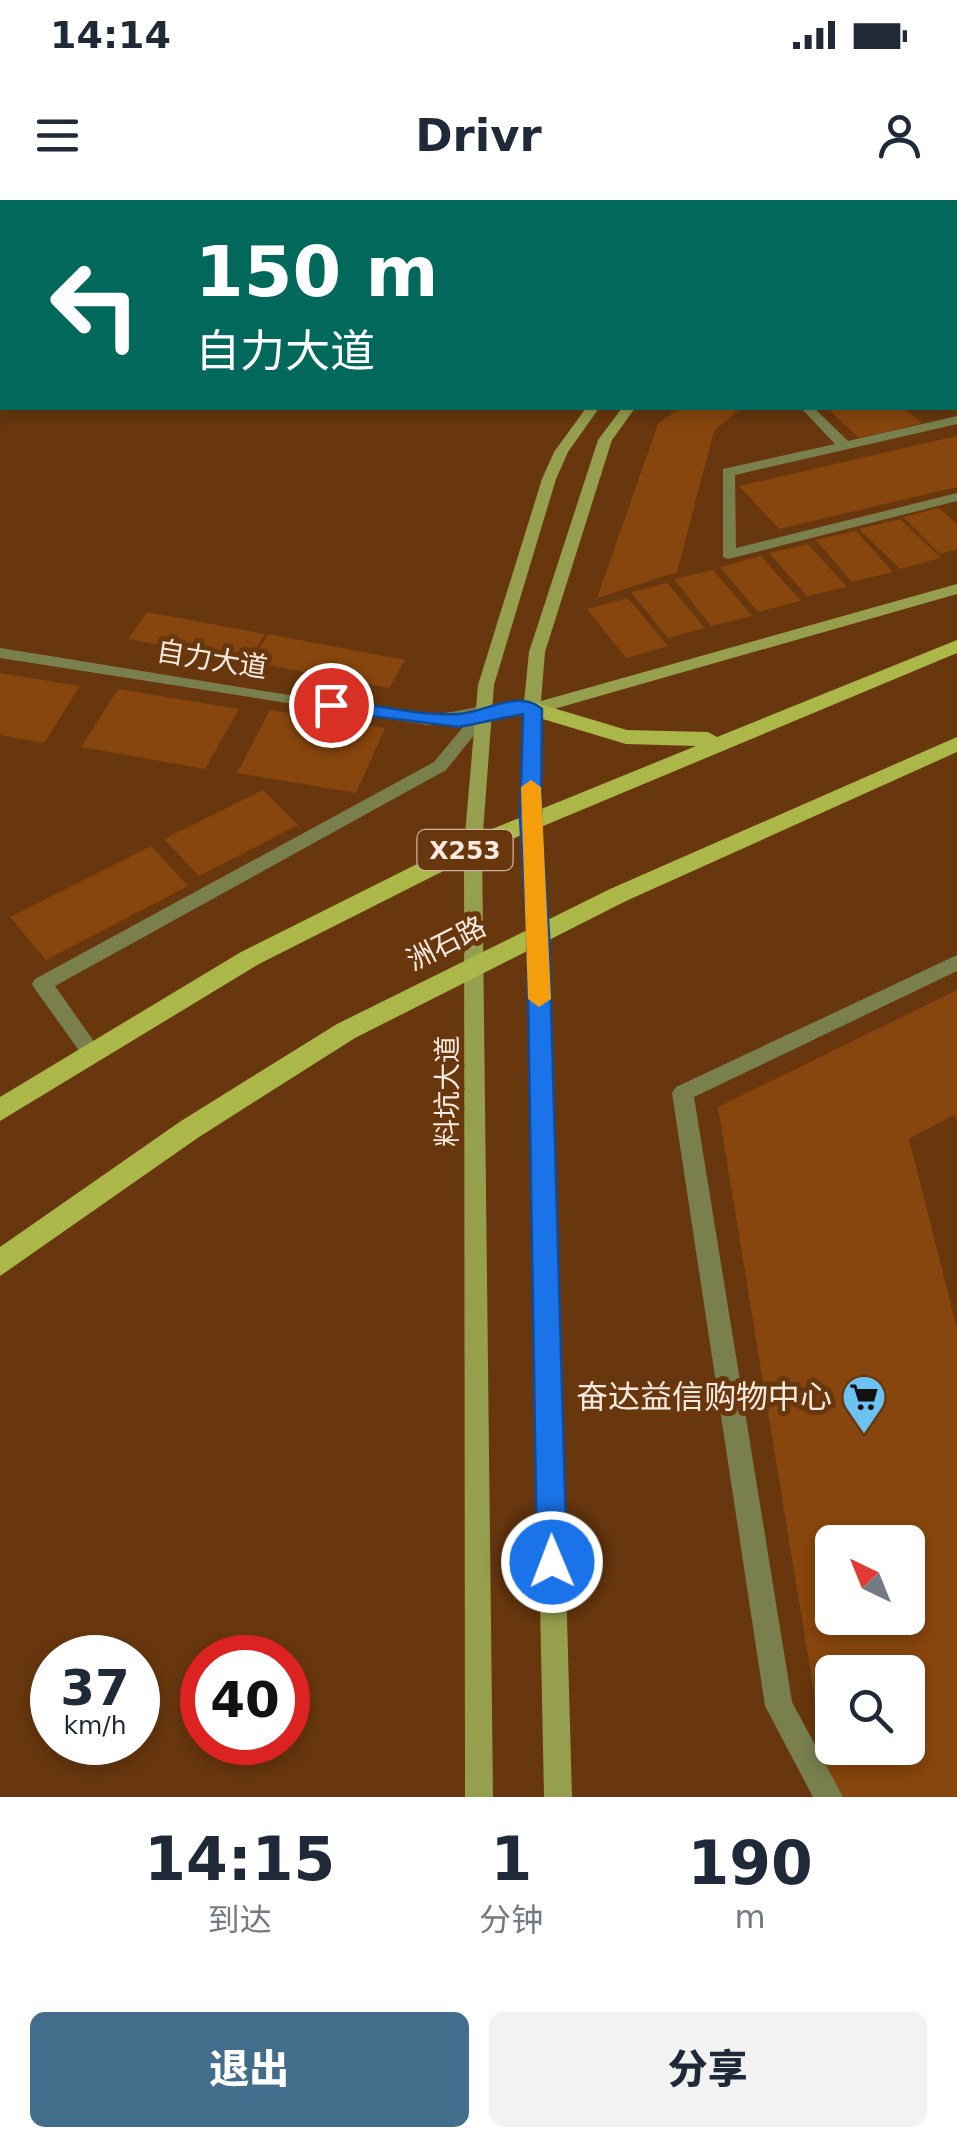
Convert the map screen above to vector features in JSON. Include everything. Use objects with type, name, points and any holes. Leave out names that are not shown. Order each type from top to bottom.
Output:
[{"type":"main road","name":"X253","points":[[0,1110],[250,958],[473,846],[530,819],[957,646]]},
{"type":"main road","points":[[532,709],[626,737],[670,741],[732,736]]},
{"type":"main road","name":"洲石路","points":[[0,1263],[190,1130],[330,1041],[538,934],[957,744]]},
{"type":"street","name":"料坑大道","points":[[479,1797],[473,846],[484,713],[494,652],[549,479],[561,452],[591,410]]},
{"type":"street","points":[[558,1797],[538,934],[530,819],[532,709],[537,652],[605,440],[627,410]]},
{"type":"street","points":[[809,410],[846,446]]},
{"type":"street","points":[[957,420],[728,472],[728,554],[957,497]]},
{"type":"street","points":[[532,709],[957,588]]},
{"type":"street","name":"自力大道","points":[[0,653],[428,720],[459,720],[510,707],[532,709]]},
{"type":"street","points":[[92,1054],[42,984],[440,766],[484,713]]},
{"type":"street","points":[[829,1797],[779,1706],[684,1092],[957,962]]},
{"type":"building","points":[[677,410],[739,410],[714,431],[677,572],[597,598],[658,424]]},
{"type":"building","points":[[829,410],[906,410],[922,423],[859,438]]},
{"type":"building","points":[[957,436],[957,487],[779,529],[739,486]]},
{"type":"building","points":[[939,508],[957,524],[957,549],[940,554],[903,517]]},
{"type":"building","points":[[900,519],[941,558],[900,569],[859,529]]},
{"type":"building","points":[[856,531],[893,572],[852,582],[816,540]]},
{"type":"building","points":[[808,544],[847,587],[807,596],[769,553]]},
{"type":"building","points":[[761,556],[801,601],[758,612],[720,567]]},
{"type":"building","points":[[713,570],[752,616],[711,626],[674,579]]},
{"type":"building","points":[[667,583],[705,628],[668,638],[631,592]]},
{"type":"building","points":[[628,598],[668,646],[626,658],[587,609]]},
{"type":"building","points":[[147,612],[265,634],[248,661],[128,639]]},
{"type":"building","points":[[268,634],[405,660],[389,688],[251,662]]},
{"type":"building","points":[[0,673],[80,686],[44,743],[0,735]]},
{"type":"building","points":[[118,689],[239,709],[205,769],[81,747]]},
{"type":"building","points":[[270,710],[385,728],[356,793],[237,773]]},
{"type":"building","points":[[263,790],[298,825],[199,876],[164,839]]},
{"type":"building","points":[[151,846],[188,886],[46,960],[10,917]]},
{"type":"building","name":"奋达益信购物中心","points":[[957,990],[957,1120],[954,1115],[909,1139],[957,1328],[957,1797],[831,1797],[826,1765],[925,1765],[925,1655],[815,1655],[815,1699],[718,1107]]},
{"type":"slow traffic","points":[[531,787],[539,999]]},
{"type":"place","name":"奋达益信购物中心","points":[[864,1435]]},
{"type":"route","points":[[331,705],[428,720],[459,720],[510,707],[532,709],[530,819],[538,934],[552,1562]]}]
